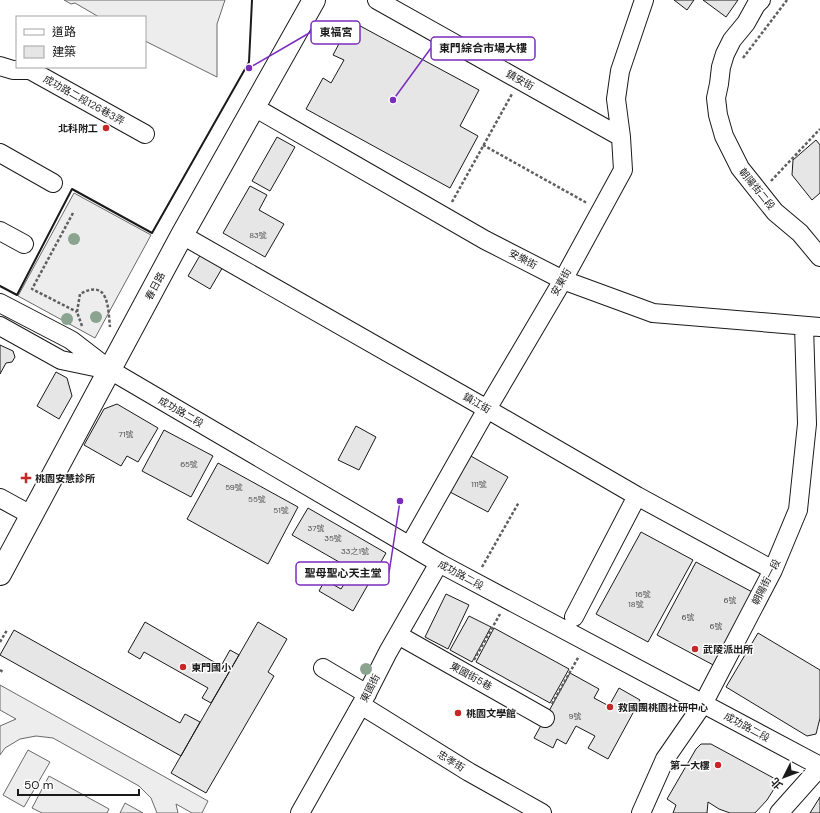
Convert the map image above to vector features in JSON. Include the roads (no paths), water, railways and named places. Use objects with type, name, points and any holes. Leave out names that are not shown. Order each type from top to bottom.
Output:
[{"type":"main road","name":"春日路","points":[[0,574],[182,235],[314,0]]},
{"type":"street","name":"鎮安街","points":[[377,0],[621,137]]},
{"type":"street","name":"安東街","points":[[410,546],[487,409],[563,280],[624,170],[616,99],[620,71],[644,0]]},
{"type":"street","name":"朝陽街二段","points":[[761,0],[756,5],[746,23],[732,40],[725,54],[721,67],[720,84],[716,98],[718,115],[724,136],[740,168],[771,208],[800,234],[820,257]]},
{"type":"street","name":"成功路二段126巷3弄","points":[[0,66],[12,70],[30,70],[145,134]]},
{"type":"street","name":"安樂街","points":[[254,107],[485,240],[563,280],[653,313],[812,326]]},
{"type":"street","points":[[0,153],[53,183]]},
{"type":"street","points":[[0,231],[24,244]]},
{"type":"street","name":"鎮江街","points":[[182,235],[637,496],[773,570]]},
{"type":"street","name":"成功路二段","points":[[0,303],[71,340],[110,370],[439,563],[820,767]]},
{"type":"street","name":"成功路二段","points":[[0,326],[61,360],[110,370]]},
{"type":"street","name":"朝陽街一段","points":[[641,813],[666,759],[703,704],[773,570],[798,510],[808,424],[812,326]]},
{"type":"street","points":[[574,617],[637,496]]},
{"type":"street","points":[[0,498],[31,514]]},
{"type":"street","name":"東國街","points":[[300,813],[439,563]]},
{"type":"street","name":"東國街5巷","points":[[398,635],[545,718]]},
{"type":"street","name":"忠孝街","points":[[323,668],[364,700],[469,772],[542,813]]},
{"type":"street","points":[[779,813],[820,767]]},
{"type":"place","name":"東福宮","points":[[249,68]]},
{"type":"place","name":"東門綜合市場大樓","points":[[393,100]]},
{"type":"place","name":"北科附工","points":[[106,128]]},
{"type":"place","name":"桃園安慧診所","points":[[26,478]]},
{"type":"place","name":"聖母聖心天主堂","points":[[400,501]]},
{"type":"place","name":"武陵派出所","points":[[695,649]]},
{"type":"place","name":"東門國小","points":[[183,667]]},
{"type":"place","name":"救國團桃園社研中心","points":[[610,707]]},
{"type":"place","name":"桃園文學館","points":[[458,713]]},
{"type":"place","name":"第一大樓","points":[[718,765]]}]
